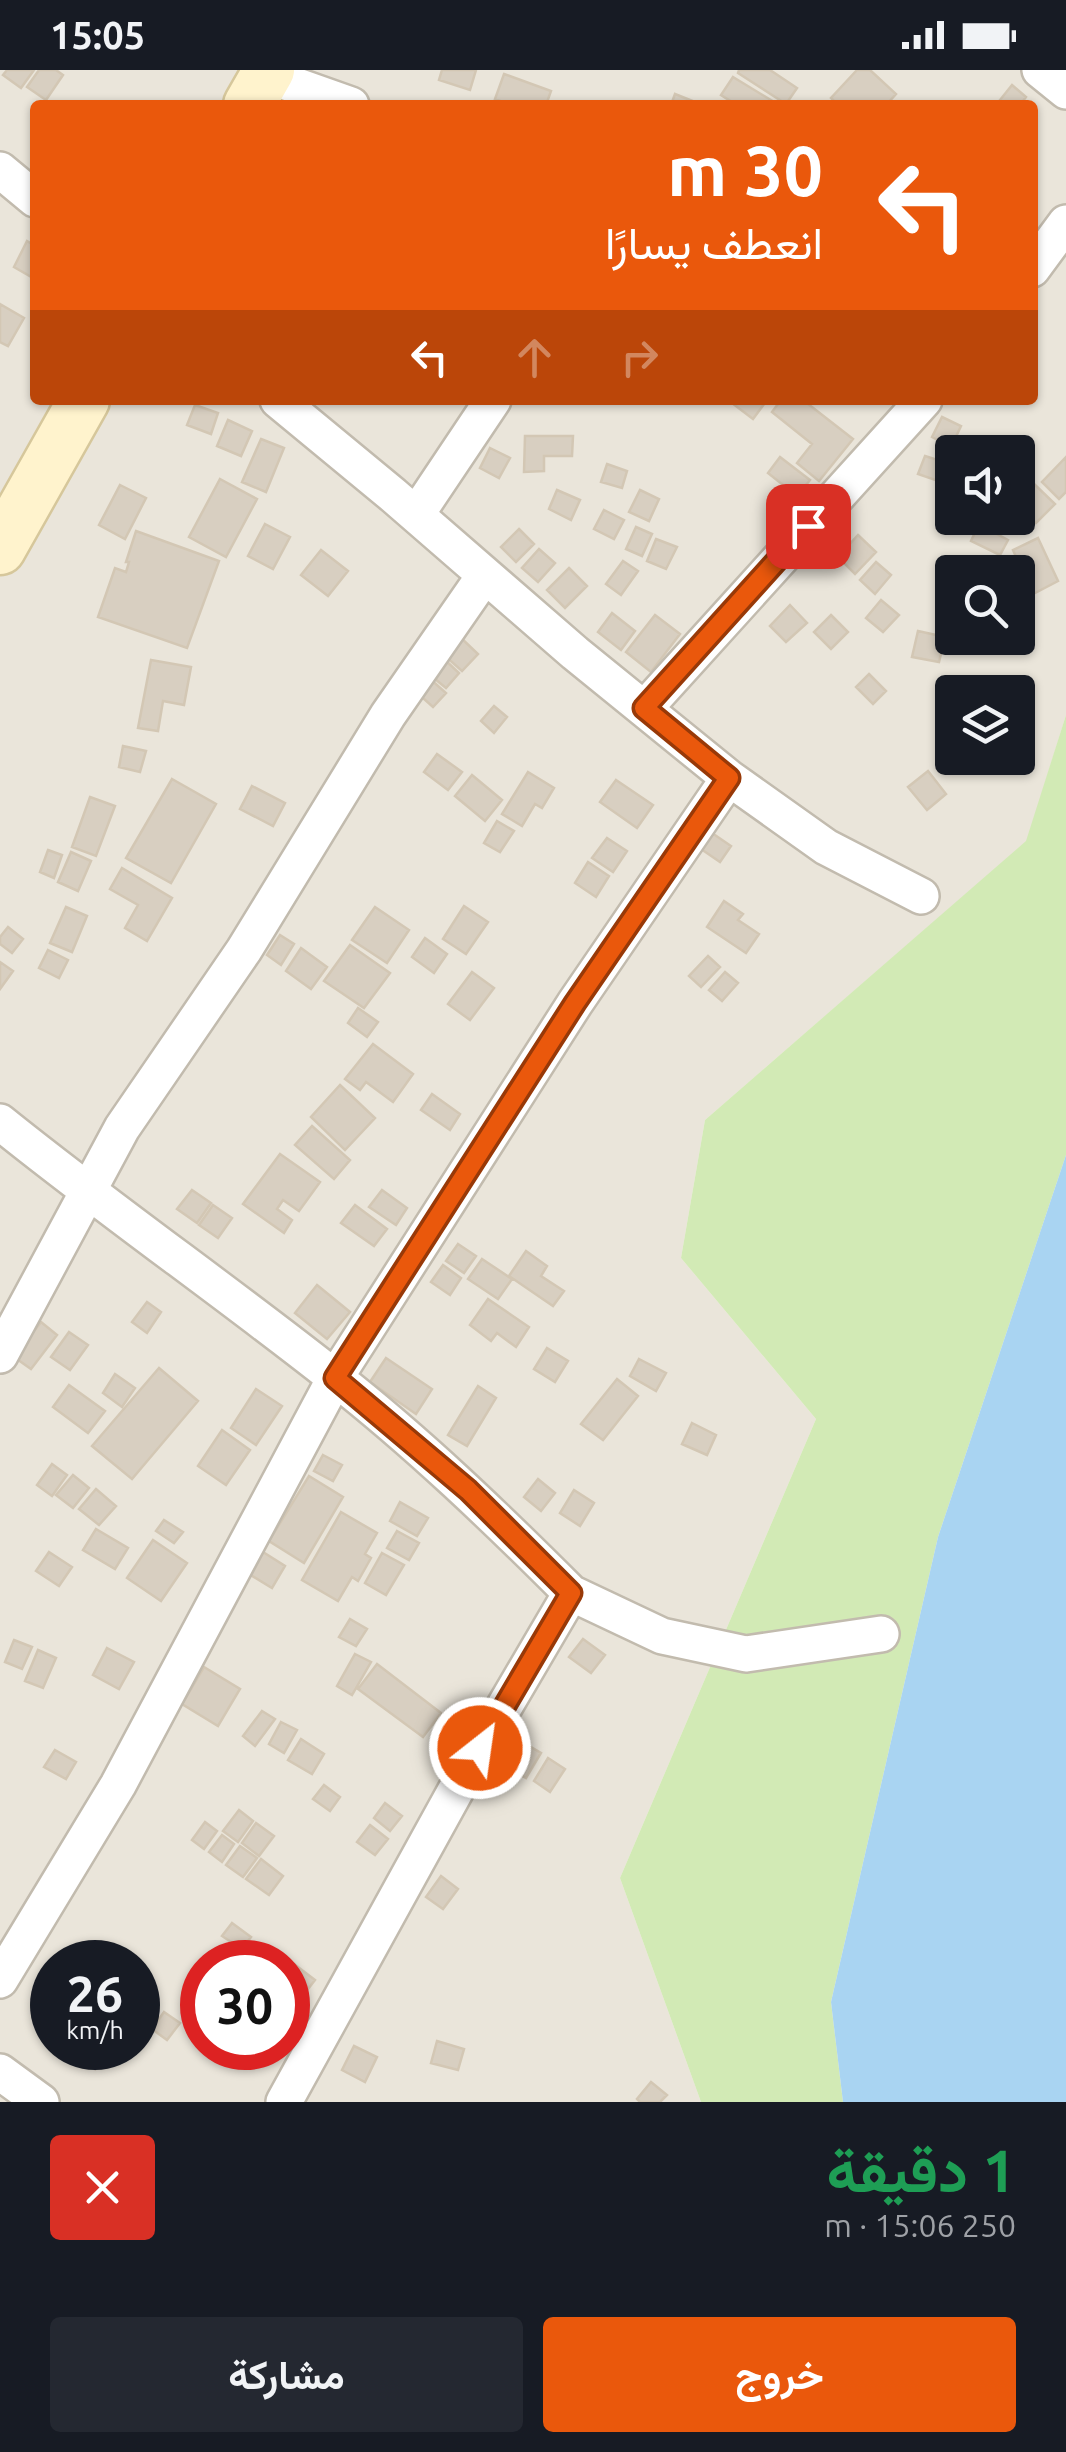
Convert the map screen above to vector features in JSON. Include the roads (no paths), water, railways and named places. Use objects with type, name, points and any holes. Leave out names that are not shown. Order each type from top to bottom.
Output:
[{"type":"main road","points":[[0,549],[81,405]]},
{"type":"street","points":[[1040,70],[1066,91]]},
{"type":"street","points":[[261,83],[331,100]]},
{"type":"street","points":[[0,170],[30,195]]},
{"type":"street","points":[[1038,261],[1066,222]]},
{"type":"street","points":[[284,405],[729,778],[826,847],[921,896]]},
{"type":"street","points":[[416,515],[490,405]]},
{"type":"street","points":[[644,708],[919,405]]},
{"type":"street","points":[[0,1355],[122,1128],[244,950],[388,715],[485,575]]},
{"type":"street","points":[[0,1980],[118,1785],[335,1378],[575,1003],[729,778]]},
{"type":"street","points":[[0,1122],[87,1193],[335,1378],[468,1490],[571,1593],[662,1636],[746,1654],[882,1634]]},
{"type":"street","points":[[284,2102],[462,1779],[571,1593]]},
{"type":"street","points":[[0,2072],[41,2102]]},
{"type":"water","points":[[1066,1155],[1066,2102],[843,2102],[831,2002],[938,1537]]}]
